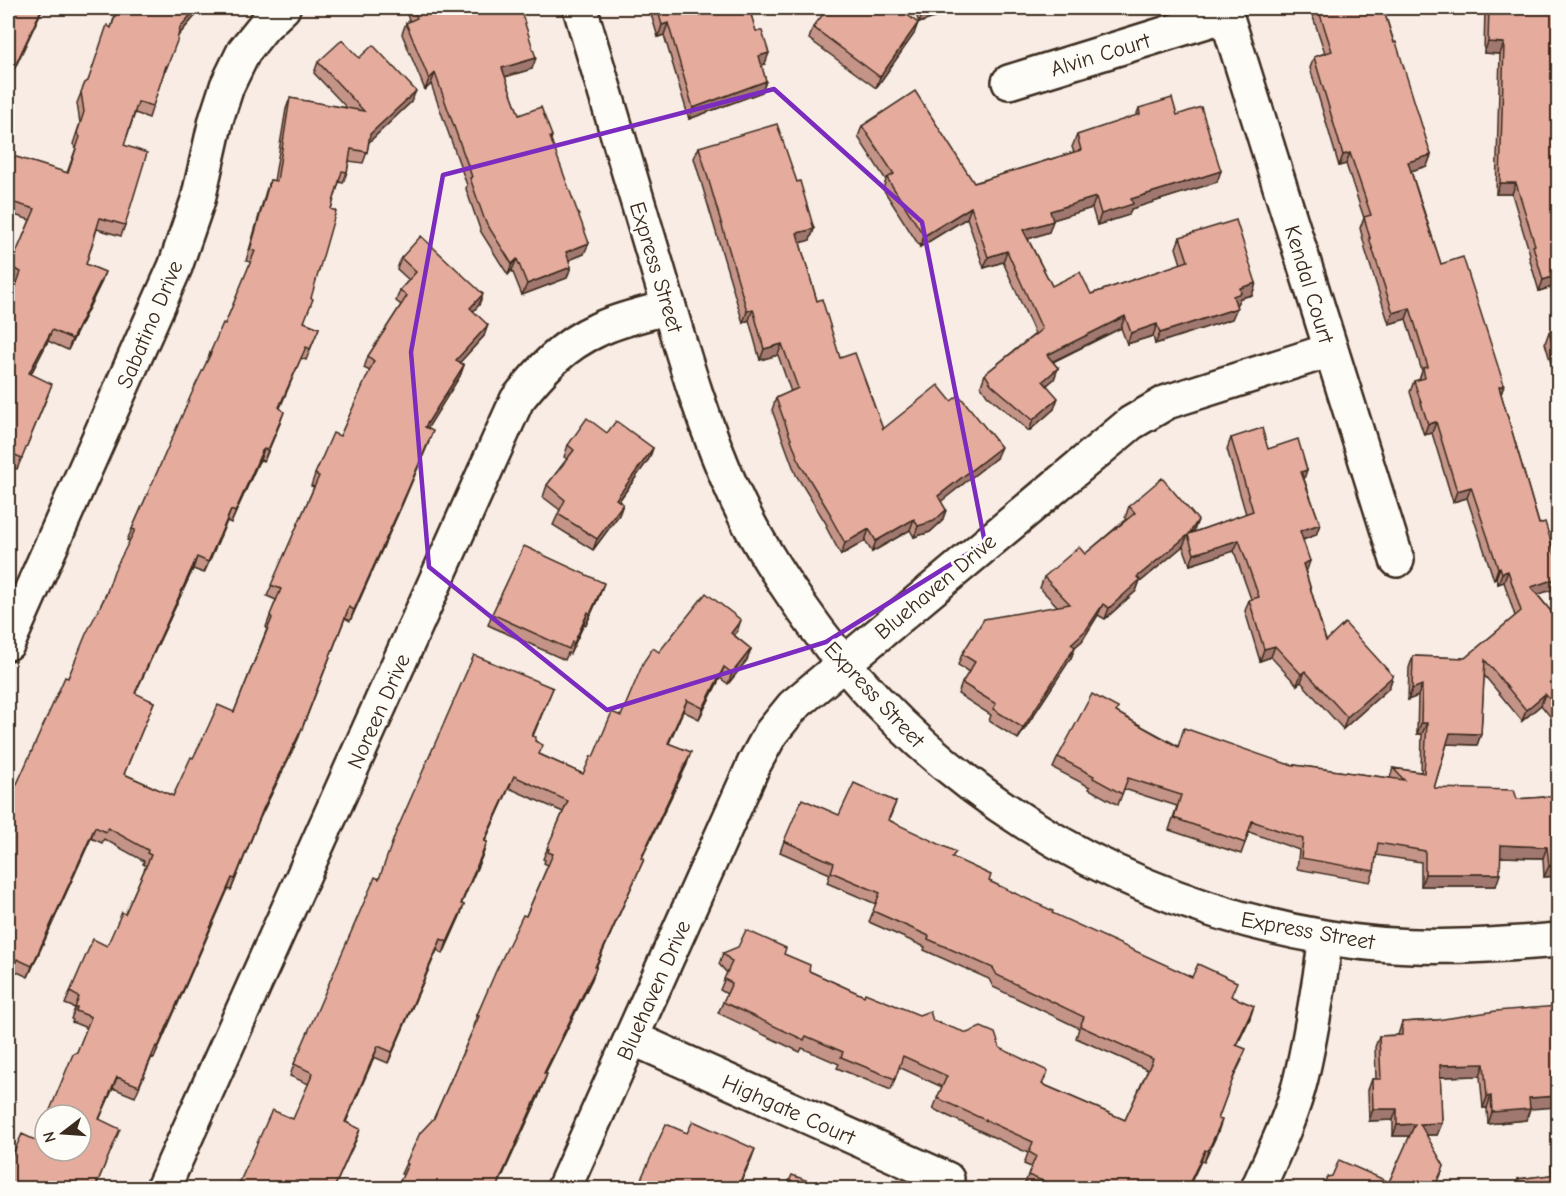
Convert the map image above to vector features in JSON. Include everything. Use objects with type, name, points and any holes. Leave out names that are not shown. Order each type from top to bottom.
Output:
[{"type":"street","name":"Sabatino Drive","points":[[8,643],[175,267],[198,200],[216,120],[227,86],[244,51],[264,26],[284,8]]},
{"type":"street","name":"Express Street","points":[[580,8],[707,429],[738,503],[777,572],[822,638],[896,721],[957,775],[1028,825],[1097,864],[1173,897],[1248,921],[1326,938],[1409,946],[1490,946],[1558,940]]},
{"type":"street","name":"Alvin Court","points":[[1009,82],[1225,11]]},
{"type":"street","name":"Kendal Court","points":[[1225,11],[1397,560]]},
{"type":"street","name":"Noreen Drive","points":[[163,1188],[517,400],[539,372],[564,349],[598,329],[669,307]]},
{"type":"street","name":"Bluehaven Drive","points":[[564,1188],[754,764],[771,733],[793,706],[1131,423],[1167,402],[1331,350]]},
{"type":"street","points":[[1258,1188],[1285,1128],[1301,1079],[1311,1034],[1326,938]]},
{"type":"street","name":"Highgate Court","points":[[632,1038],[947,1179]]},
{"type":"highlighted area","points":[[774,89],[922,222],[985,543],[826,642],[607,710],[429,567],[411,352],[443,175]]},
{"type":"building","points":[[8,8],[42,8],[8,81]]},
{"type":"building","points":[[118,8],[197,8],[180,27],[153,106],[138,102],[124,145],[147,153],[125,225],[100,218],[86,264],[105,272],[72,339],[52,330],[29,373],[52,384],[22,458],[8,452],[8,308],[21,272],[10,267],[35,209],[8,201],[8,150],[12,152],[10,155],[68,173],[80,137],[77,133],[84,112],[81,92],[88,81],[107,25],[111,28]]},
{"type":"building","points":[[412,8],[520,8],[536,58],[502,68],[519,115],[541,107],[552,136],[550,137],[589,243],[566,252],[571,267],[527,284],[517,259],[512,264],[485,221],[435,73],[429,79],[406,23],[417,18]]},
{"type":"building","points":[[657,8],[749,8],[756,31],[762,31],[769,53],[759,56],[766,81],[693,108],[668,23],[662,25]]},
{"type":"building","points":[[828,8],[898,8],[918,23],[880,77],[813,27]]},
{"type":"building","points":[[1318,8],[1383,8],[1394,43],[1396,42],[1431,155],[1408,162],[1422,207],[1441,264],[1463,257],[1504,385],[1499,387],[1539,524],[1545,522],[1558,564],[1558,578],[1531,587],[1558,620],[1558,708],[1545,694],[1526,710],[1485,660],[1481,734],[1450,733],[1434,788],[1514,790],[1517,799],[1558,796],[1558,865],[1549,866],[1547,847],[1501,845],[1500,874],[1425,874],[1425,851],[1378,843],[1374,871],[1301,858],[1303,839],[1252,821],[1245,843],[1174,818],[1181,795],[1128,778],[1122,794],[1058,757],[1092,694],[1118,708],[1116,712],[1178,747],[1184,728],[1287,764],[1404,780],[1393,768],[1424,773],[1427,723],[1421,723],[1422,685],[1412,689],[1413,656],[1465,658],[1521,611],[1508,571],[1502,573],[1500,567],[1498,568],[1471,487],[1457,491],[1436,422],[1428,424],[1414,381],[1425,378],[1423,368],[1428,367],[1410,308],[1393,313],[1364,217],[1371,215],[1350,153],[1343,155],[1314,57],[1332,51]]},
{"type":"building","points":[[1489,8],[1558,8],[1558,275],[1543,280],[1516,183],[1500,183],[1504,43],[1488,42]]},
{"type":"building","points":[[342,40],[359,58],[373,45],[416,91],[370,134],[367,152],[351,149],[347,172],[342,171],[331,209],[336,211],[311,298],[313,299],[304,322],[319,328],[310,349],[306,347],[279,407],[284,412],[268,450],[262,451],[235,512],[231,510],[208,562],[197,557],[135,693],[154,702],[124,774],[173,796],[218,705],[234,712],[272,618],[270,615],[281,589],[271,585],[319,476],[315,474],[333,433],[340,436],[374,361],[368,356],[407,296],[400,290],[416,272],[401,258],[421,236],[483,294],[470,308],[488,325],[456,360],[464,365],[425,427],[433,431],[406,494],[354,610],[349,607],[302,728],[263,809],[235,879],[232,878],[139,1086],[117,1077],[99,1119],[120,1129],[95,1188],[15,1188],[8,1185],[8,1165],[22,1134],[33,1139],[33,1163],[93,1163],[93,1103],[53,1103],[91,1017],[76,1011],[79,997],[70,992],[93,939],[107,946],[122,912],[125,914],[151,855],[147,853],[148,850],[108,828],[106,832],[95,827],[32,966],[17,959],[8,981],[8,804],[65,677],[68,678],[86,634],[106,595],[114,571],[135,530],[132,529],[223,323],[225,324],[255,251],[250,250],[270,180],[277,181],[290,98],[364,111],[318,62]]},
{"type":"building","points":[[915,91],[974,183],[1081,150],[1077,135],[1140,114],[1139,108],[1172,98],[1177,115],[1201,107],[1221,171],[1131,199],[1133,204],[1101,214],[1096,197],[1050,211],[1053,221],[1023,230],[1052,286],[1080,272],[1091,294],[1188,261],[1180,237],[1236,220],[1256,283],[1240,288],[1241,293],[1233,296],[1237,308],[1160,333],[1157,324],[1131,333],[1125,316],[1047,355],[1058,368],[1043,381],[1058,398],[1033,420],[991,384],[985,374],[1042,329],[1007,251],[988,257],[971,207],[924,236],[887,178],[894,174],[862,126]]},
{"type":"building","points":[[777,124],[797,182],[800,181],[814,229],[797,233],[817,301],[822,299],[840,358],[855,353],[883,429],[938,385],[951,401],[959,395],[1001,447],[938,496],[946,510],[934,521],[918,526],[914,519],[876,541],[869,529],[845,543],[800,464],[776,398],[798,388],[782,344],[764,349],[753,309],[747,311],[699,147]]},
{"type":"building","points":[[1558,329],[1558,363],[1549,332]]},
{"type":"building","points":[[587,418],[607,433],[616,421],[653,448],[616,499],[623,504],[597,539],[558,514],[565,500],[547,485],[574,450],[568,445]]},
{"type":"building","points":[[1262,428],[1268,449],[1298,439],[1307,470],[1301,472],[1320,524],[1300,531],[1310,561],[1303,564],[1326,641],[1345,623],[1393,676],[1347,717],[1305,671],[1301,674],[1275,646],[1264,649],[1249,600],[1259,597],[1239,540],[1194,554],[1188,535],[1137,577],[1140,580],[1109,608],[1103,604],[1086,630],[1071,644],[1075,647],[1023,728],[993,709],[996,704],[962,683],[975,662],[962,654],[984,619],[1070,604],[1044,577],[1079,547],[1085,554],[1135,513],[1129,506],[1162,478],[1198,520],[1189,534],[1253,511],[1231,438]]},
{"type":"building","points":[[524,546],[604,583],[590,614],[588,612],[569,649],[492,614]]},
{"type":"building","points":[[706,593],[741,620],[731,633],[751,649],[732,673],[724,667],[703,708],[687,700],[668,743],[691,752],[641,858],[644,859],[596,968],[544,1073],[547,1074],[496,1188],[397,1188],[420,1133],[434,1118],[479,1016],[477,1015],[496,971],[523,915],[526,916],[553,854],[548,852],[547,848],[568,801],[514,776],[484,841],[487,842],[461,904],[464,905],[447,942],[441,939],[392,1052],[378,1046],[345,1122],[360,1129],[334,1188],[237,1188],[272,1110],[293,1119],[313,1073],[294,1064],[375,877],[379,879],[396,832],[474,655],[553,688],[532,736],[536,737],[535,741],[543,745],[539,754],[583,774],[591,756],[593,757],[612,712],[621,716],[644,661],[653,648],[659,652]]},
{"type":"building","points":[[854,783],[896,802],[888,820],[956,852],[952,857],[991,875],[989,881],[1053,911],[1052,913],[1192,977],[1198,964],[1237,982],[1231,996],[1254,1006],[1236,1045],[1246,1049],[1218,1119],[1222,1120],[1187,1188],[1060,1188],[1028,1175],[1036,1156],[1029,1152],[1033,1142],[937,1098],[947,1076],[903,1056],[895,1079],[841,1057],[843,1052],[806,1036],[804,1040],[723,1002],[732,983],[724,979],[732,962],[723,953],[738,947],[746,930],[786,948],[784,954],[810,965],[809,971],[864,996],[865,993],[919,1015],[930,1011],[933,1021],[967,1033],[981,1027],[995,1033],[1000,1048],[1048,1071],[1042,1084],[1125,1120],[1153,1059],[1080,1026],[1084,1017],[997,975],[993,968],[873,911],[880,893],[831,872],[834,863],[784,841],[802,799],[839,815]]},
{"type":"building","points":[[1558,1006],[1558,1096],[1529,1098],[1530,1109],[1492,1112],[1491,1096],[1487,1097],[1484,1064],[1440,1065],[1442,1123],[1420,1124],[1444,1166],[1434,1188],[1322,1188],[1327,1177],[1332,1176],[1339,1160],[1389,1182],[1415,1124],[1397,1125],[1397,1109],[1373,1109],[1372,1079],[1381,1079],[1379,1036],[1402,1035],[1402,1022]]},
{"type":"building","points":[[693,1121],[755,1149],[737,1188],[637,1188],[666,1124],[687,1133]]},
{"type":"building","points":[[1555,1156],[1558,1156],[1558,1174]]},
{"type":"building","points":[[1558,1174],[1558,1188],[1519,1188],[1518,1179]]},
{"type":"building","points":[[792,1175],[824,1187],[786,1188]]}]
